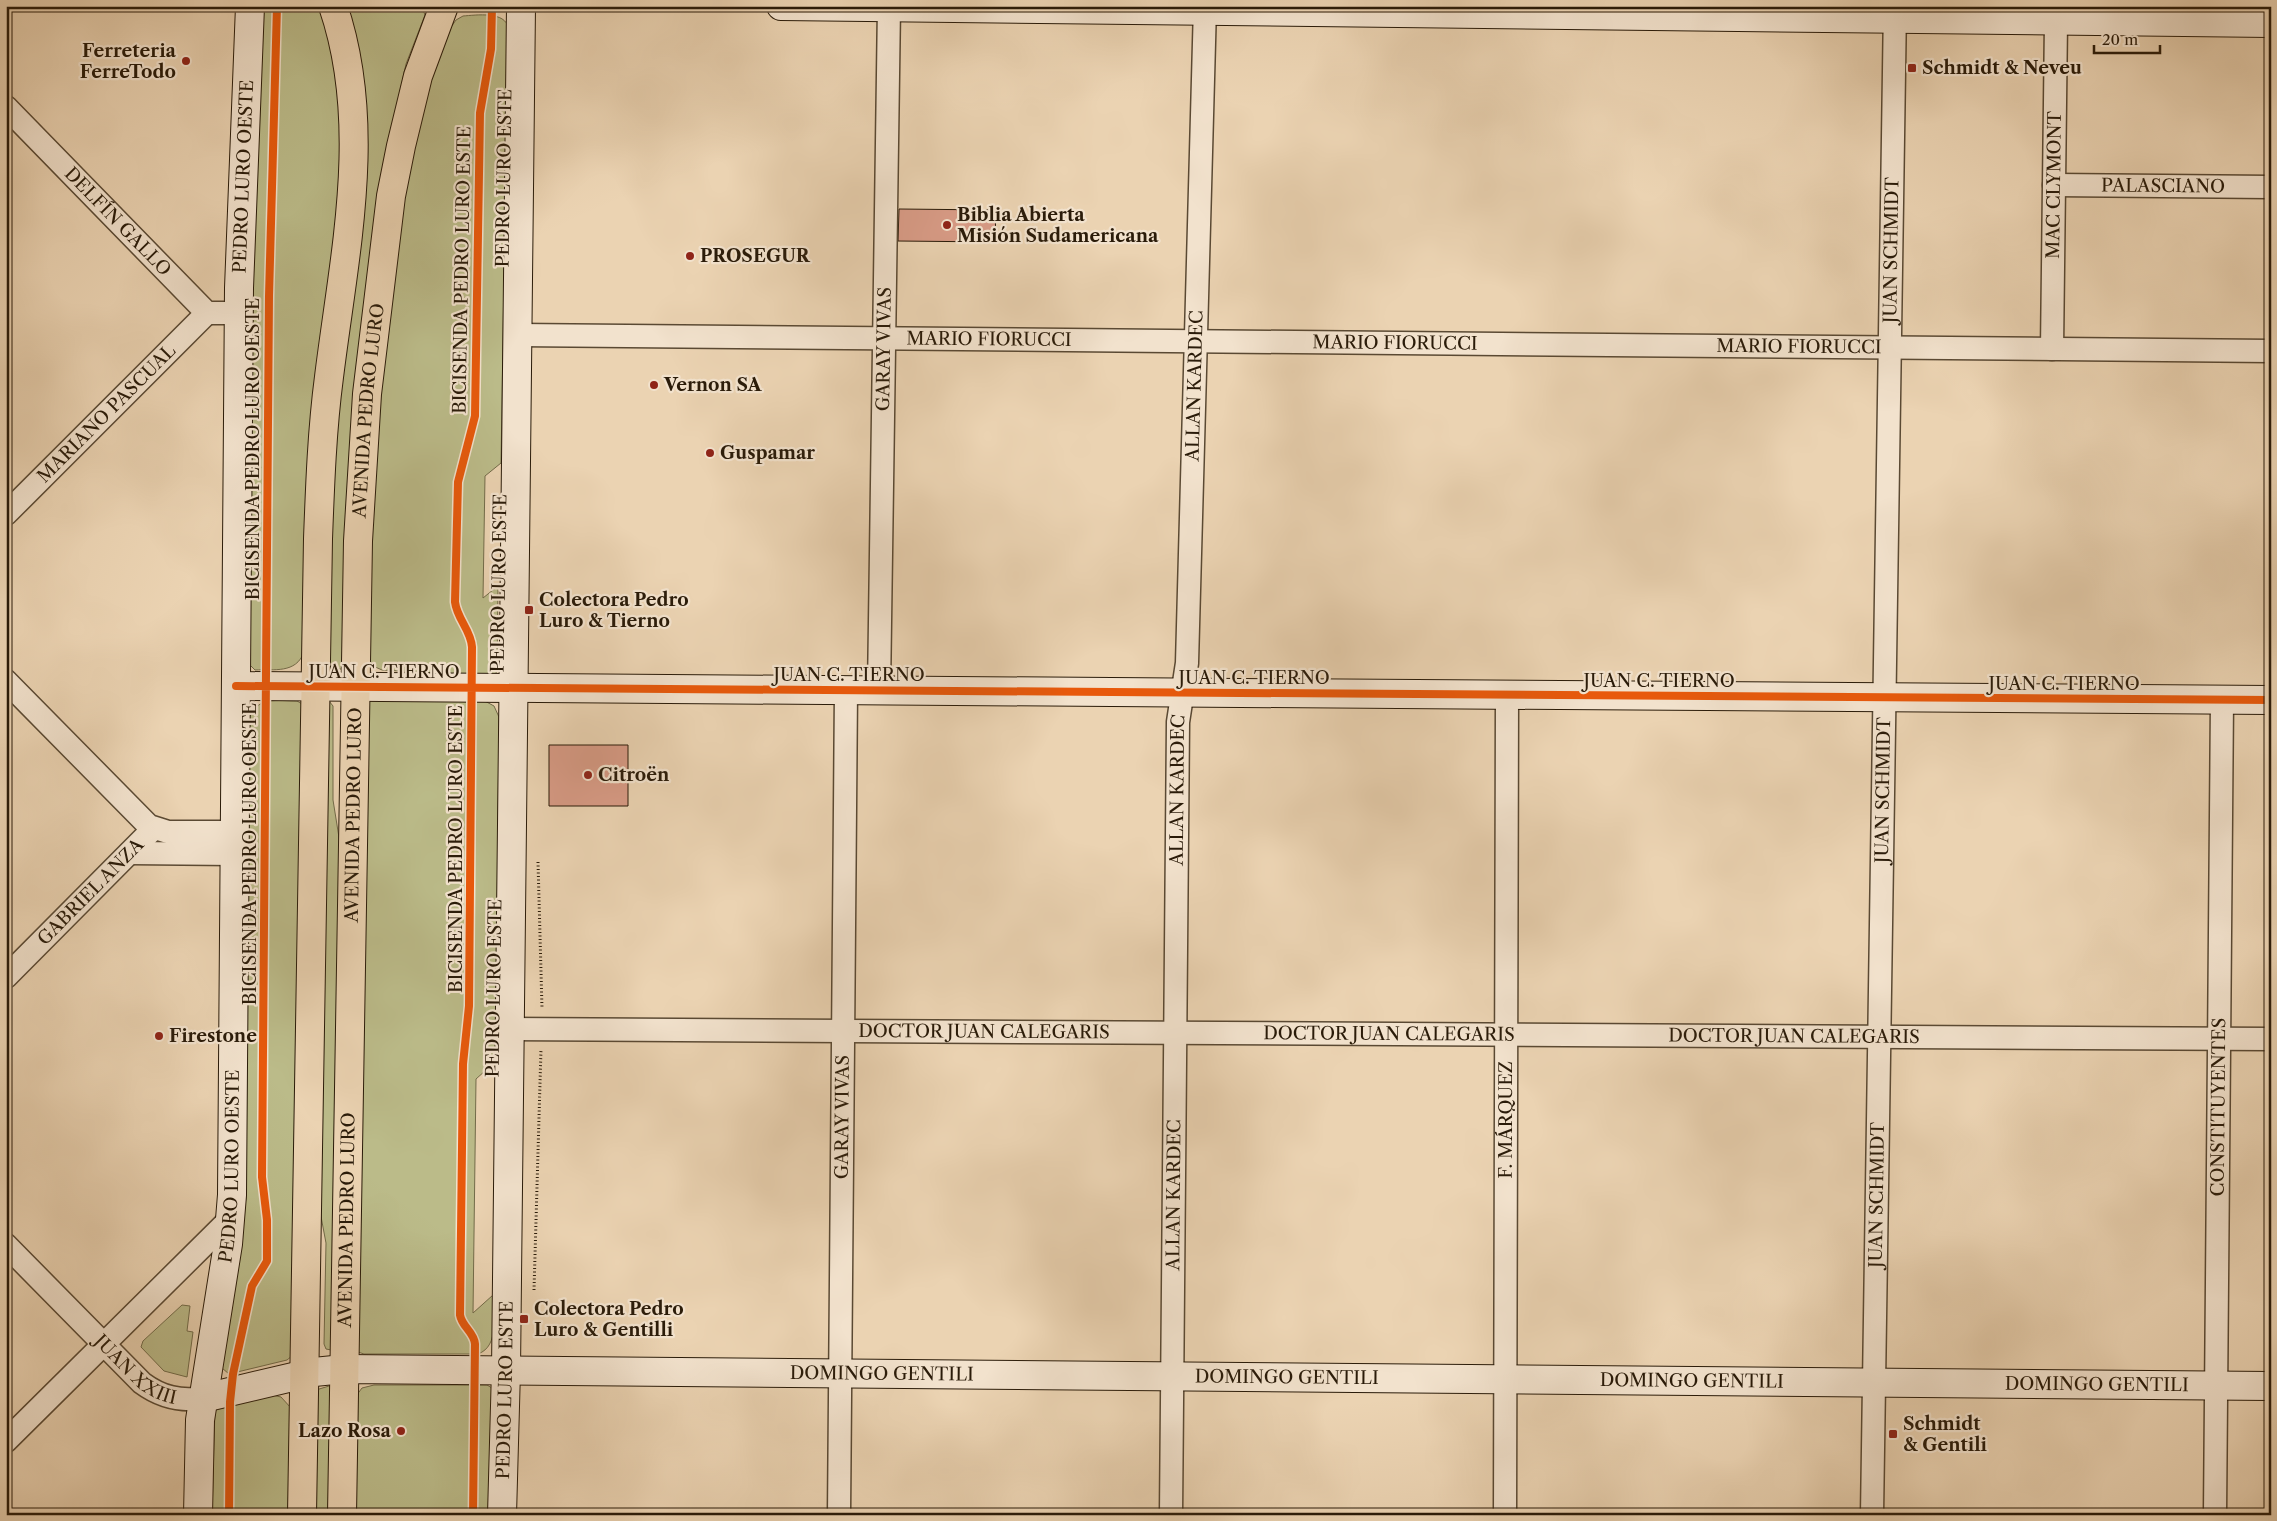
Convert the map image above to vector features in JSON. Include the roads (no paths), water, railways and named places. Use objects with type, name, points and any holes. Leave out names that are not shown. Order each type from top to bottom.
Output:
[{"type":"main road","points":[[302,1515],[318,538],[325,413],[349,219],[354,161],[353,115],[349,77],[341,34],[333,6]]},
{"type":"main road","name":"AVENIDA PEDRO LURO","points":[[342,1515],[358,541],[367,394],[389,213],[401,146],[418,76],[444,6]]},
{"type":"street","name":"PEDRO LURO OESTE","points":[[198,1515],[199,1430],[231,1218],[239,313],[250,6]]},
{"type":"street","name":"PEDRO LURO ESTE","points":[[502,1515],[506,1370],[508,1030],[521,6]]},
{"type":"street","points":[[781,6],[1895,12],[2056,21],[2271,23]]},
{"type":"street","name":"GARAY VIVAS","points":[[879,690],[889,7]]},
{"type":"street","name":"ALLAN KARDEC","points":[[1171,1515],[1178,722],[1187,663],[1205,9]]},
{"type":"street","name":"JUAN SCHMIDT","points":[[1872,1515],[1895,12]]},
{"type":"street","name":"MAC CLYMONT","points":[[2052,349],[2056,21]]},
{"type":"street","name":"DELFÍN GALLO","points":[[6,107],[207,313]]},
{"type":"street","name":"PALASCIANO","points":[[2054,185],[2271,187]]},
{"type":"street","points":[[207,313],[239,313]]},
{"type":"street","name":"MARIANO PASCUAL","points":[[6,514],[207,313]]},
{"type":"street","name":"MARIO FIORUCCI","points":[[517,335],[2271,351]]},
{"type":"street","points":[[6,681],[141,820],[153,828],[168,832],[235,843]]},
{"type":"street","name":"JUAN C. TIERNO","points":[[236,686],[2271,700]]},
{"type":"street","name":"GARAY VIVAS","points":[[839,1515],[846,690]]},
{"type":"street","name":"F. MÁRQUEZ","points":[[1504,1515],[1507,695]]},
{"type":"street","name":"CONSTITUYENTES","points":[[2216,1515],[2222,700]]},
{"type":"street","name":"GABRIEL ANZA","points":[[6,977],[153,828]]},
{"type":"street","points":[[130,853],[235,843]]},
{"type":"street","name":"DOCTOR JUAN CALEGARIS","points":[[508,1030],[2271,1039]]},
{"type":"street","points":[[6,1441],[231,1218]]},
{"type":"street","name":"JUAN XXIII","points":[[6,1245],[103,1345],[142,1383],[156,1392],[179,1399],[204,1398],[304,1374]]},
{"type":"street","name":"DOMINGO GENTILI","points":[[304,1374],[344,1369],[2271,1386]]},
{"type":"place","name":"Ferreteria FerreTodo","points":[[186,61]]},
{"type":"place","name":"Schmidt & Neveu","points":[[1912,68]]},
{"type":"place","name":"Biblia Abierta Misión Sudamericana","points":[[947,225]]},
{"type":"place","name":"PROSEGUR","points":[[690,256]]},
{"type":"place","name":"Vernon SA","points":[[654,385]]},
{"type":"place","name":"Guspamar","points":[[710,453]]},
{"type":"place","name":"Colectora Pedro Luro & Tierno","points":[[529,610]]},
{"type":"place","name":"Citroën","points":[[588,775]]},
{"type":"place","name":"Firestone","points":[[159,1036]]},
{"type":"place","name":"Colectora Pedro Luro & Gentilli","points":[[524,1319]]},
{"type":"place","name":"Lazo Rosa","points":[[401,1431]]},
{"type":"place","name":"Schmidt & Gentili","points":[[1893,1434]]}]
